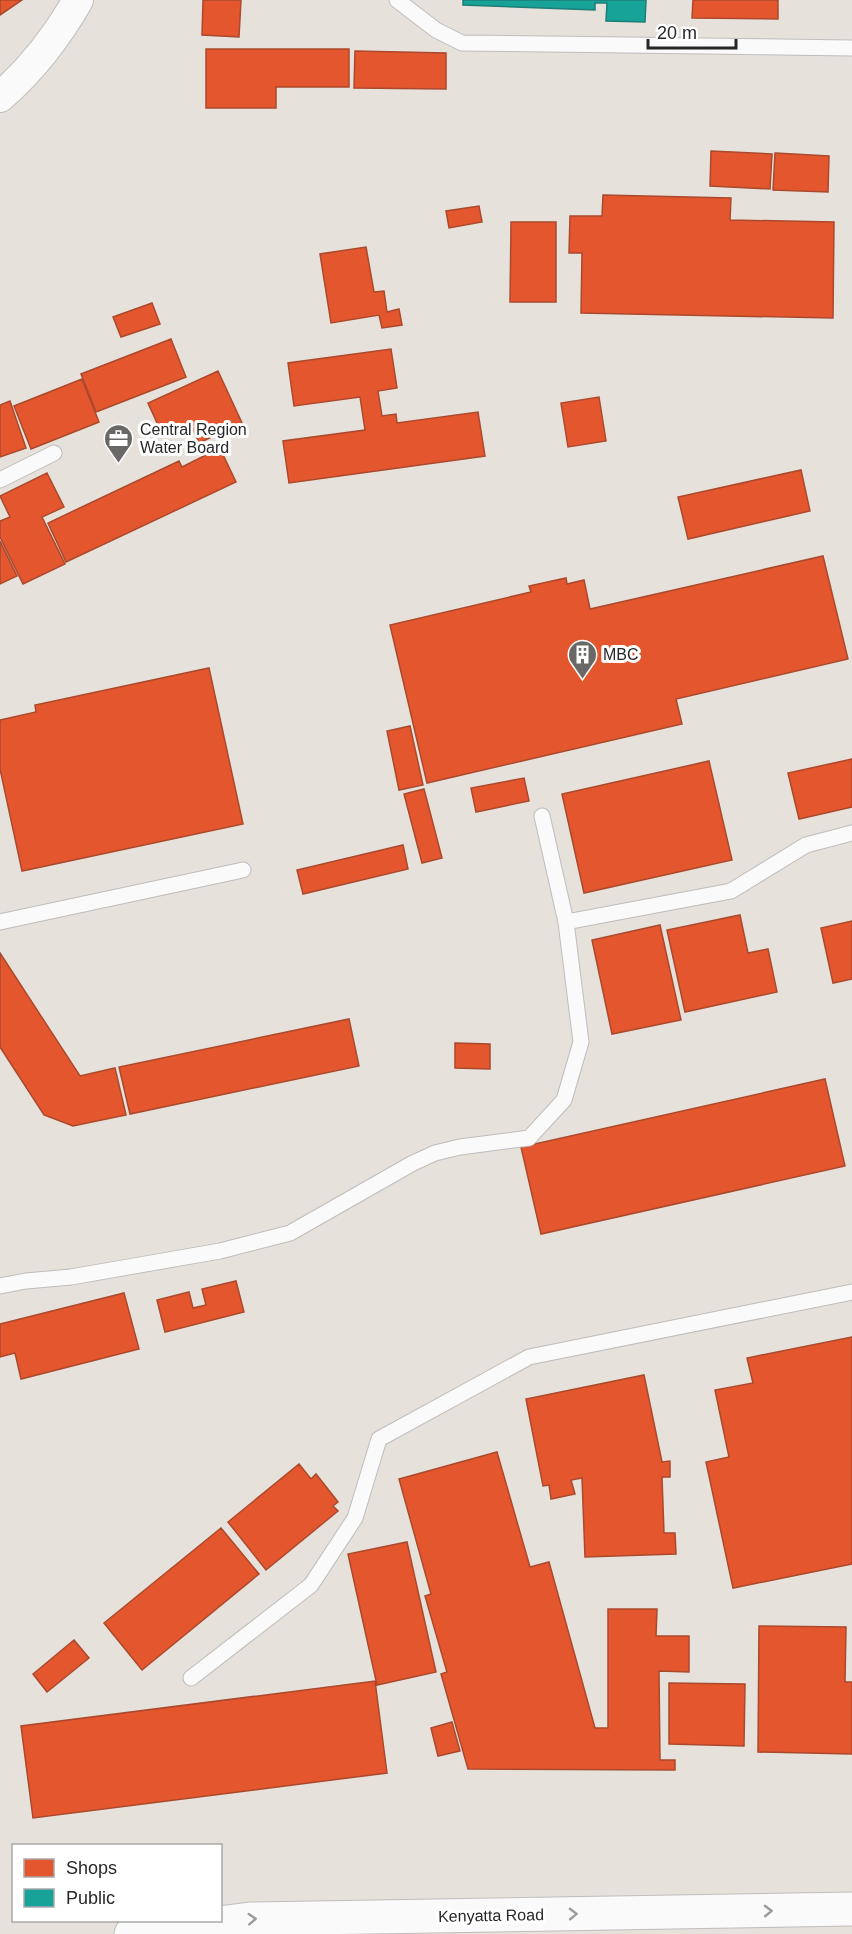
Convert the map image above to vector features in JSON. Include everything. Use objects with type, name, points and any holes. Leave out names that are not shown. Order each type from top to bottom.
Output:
[{"type":"main road","name":"Kenyatta Road","points":[[131,1934],[250,1919],[852,1909]]},
{"type":"street","points":[[0,97],[37,60],[61,30],[78,0]]},
{"type":"lane","points":[[398,0],[436,30],[462,44],[852,48]]},
{"type":"lane","points":[[0,480],[54,453]]},
{"type":"lane","points":[[0,1286],[71,1277],[208,1253],[290,1233],[413,1163],[435,1153],[460,1147],[529,1138],[564,1100],[581,1042],[566,922],[542,816]]},
{"type":"lane","points":[[566,922],[730,891],[806,845],[852,833]]},
{"type":"lane","points":[[0,922],[243,870]]},
{"type":"lane","points":[[191,1678],[311,1584],[355,1518],[379,1439],[529,1358],[852,1292]]},
{"type":"building: Shops","points":[[0,0],[22,0],[0,15]]},
{"type":"building: Shops","points":[[203,0],[241,0],[239,37],[202,35]]},
{"type":"building: Shops","points":[[693,0],[778,0],[778,19],[692,18]]},
{"type":"building: Shops","points":[[206,49],[349,49],[349,87],[276,87],[276,108],[206,108]]},
{"type":"building: Shops","points":[[355,51],[446,53],[446,89],[354,88]]},
{"type":"building: Shops","points":[[711,151],[772,154],[770,189],[710,186]]},
{"type":"building: Shops","points":[[775,153],[829,156],[828,192],[773,190]]},
{"type":"building: Shops","points":[[603,195],[731,198],[730,220],[834,222],[833,318],[581,313],[582,253],[569,253],[570,216],[602,216]]},
{"type":"building: Shops","points":[[479,206],[482,222],[449,228],[446,211]]},
{"type":"building: Shops","points":[[511,222],[556,222],[556,302],[510,302]]},
{"type":"building: Shops","points":[[366,247],[374,292],[384,291],[387,312],[399,309],[402,325],[382,328],[379,315],[331,323],[320,254]]},
{"type":"building: Shops","points":[[152,303],[160,324],[121,337],[113,317]]},
{"type":"building: Shops","points":[[171,339],[186,377],[96,412],[81,374]]},
{"type":"building: Shops","points":[[391,349],[397,388],[378,391],[382,416],[396,414],[397,423],[478,412],[485,456],[289,483],[283,441],[365,430],[360,397],[294,406],[288,363]]},
{"type":"building: Shops","points":[[218,371],[242,423],[199,443],[190,423],[163,436],[148,403]]},
{"type":"building: Shops","points":[[82,379],[99,422],[31,449],[14,406]]},
{"type":"building: Shops","points":[[599,397],[606,441],[568,447],[561,403]]},
{"type":"building: Shops","points":[[10,401],[26,448],[0,457],[0,405]]},
{"type":"building: Shops","points":[[217,442],[236,482],[66,562],[48,523],[179,461],[182,467],[204,456],[201,450]]},
{"type":"building: Shops","points":[[801,470],[810,511],[688,539],[678,497]]},
{"type":"building: Shops","points":[[47,473],[64,507],[42,517],[65,564],[23,584],[0,537],[0,521],[10,517],[0,496]]},
{"type":"building: Shops","points":[[0,541],[17,576],[0,584]]},
{"type":"building: Shops","name":"MBC","points":[[823,556],[848,659],[676,699],[682,724],[427,783],[390,625],[531,592],[529,586],[566,578],[567,584],[584,580],[590,609]]},
{"type":"building: Shops","points":[[209,668],[243,824],[22,871],[0,769],[0,720],[36,712],[35,705]]},
{"type":"building: Shops","points":[[410,726],[423,785],[399,790],[387,731]]},
{"type":"building: Shops","points":[[852,759],[852,807],[799,819],[788,773]]},
{"type":"building: Shops","points":[[709,761],[732,860],[584,893],[562,794]]},
{"type":"building: Shops","points":[[524,778],[529,801],[476,812],[471,788]]},
{"type":"building: Shops","points":[[424,789],[442,858],[422,863],[404,794]]},
{"type":"building: Shops","points":[[403,845],[408,869],[303,894],[297,870]]},
{"type":"building: Shops","points":[[740,915],[748,953],[768,949],[777,992],[685,1012],[667,930]]},
{"type":"building: Shops","points":[[852,921],[852,979],[833,983],[821,928]]},
{"type":"building: Shops","points":[[660,925],[681,1020],[612,1034],[592,940]]},
{"type":"building: Shops","points":[[0,953],[80,1076],[115,1068],[126,1115],[73,1126],[44,1115],[0,1047]]},
{"type":"building: Shops","points":[[349,1019],[359,1066],[130,1114],[119,1067]]},
{"type":"building: Shops","points":[[455,1043],[490,1044],[490,1069],[455,1068]]},
{"type":"building: Shops","points":[[825,1079],[845,1166],[541,1234],[521,1147]]},
{"type":"building: Shops","points":[[236,1281],[244,1312],[165,1332],[157,1300],[189,1292],[193,1308],[206,1305],[202,1289]]},
{"type":"building: Shops","points":[[124,1293],[139,1349],[21,1379],[15,1353],[0,1357],[0,1324]]},
{"type":"building: Shops","points":[[852,1337],[852,1564],[733,1588],[706,1462],[729,1457],[715,1390],[753,1383],[747,1358]]},
{"type":"building: Shops","points":[[644,1375],[662,1462],[670,1461],[670,1477],[662,1477],[664,1533],[675,1533],[676,1554],[585,1557],[582,1478],[571,1480],[575,1494],[551,1499],[549,1485],[543,1486],[526,1399]]},
{"type":"building: Shops","points":[[497,1452],[530,1567],[549,1562],[595,1728],[608,1728],[608,1609],[657,1609],[656,1636],[689,1636],[689,1672],[659,1671],[660,1760],[675,1760],[675,1770],[468,1769],[441,1674],[447,1672],[425,1596],[431,1594],[399,1479]]},
{"type":"building: Shops","points":[[299,1464],[311,1479],[316,1474],[338,1502],[333,1506],[338,1511],[266,1570],[228,1522]]},
{"type":"building: Shops","points":[[221,1528],[259,1574],[142,1670],[104,1623]]},
{"type":"building: Shops","points":[[407,1542],[436,1672],[377,1685],[348,1554]]},
{"type":"building: Shops","points":[[759,1626],[846,1627],[845,1682],[852,1682],[852,1754],[758,1752]]},
{"type":"building: Shops","points":[[74,1640],[89,1658],[47,1692],[33,1674]]},
{"type":"building: Shops","points":[[375,1681],[387,1773],[33,1818],[21,1726]]},
{"type":"building: Shops","points":[[669,1683],[745,1684],[744,1746],[669,1744]]},
{"type":"building: Shops","points":[[452,1722],[460,1751],[438,1756],[431,1728]]},
{"type":"building: Public","points":[[463,0],[646,0],[645,22],[606,21],[607,3],[595,3],[595,10],[463,5]]},
{"type":"place","name":"Central Region Water Board","points":[[119,464]]},
{"type":"place","name":"MBC","points":[[582,680]]}]
